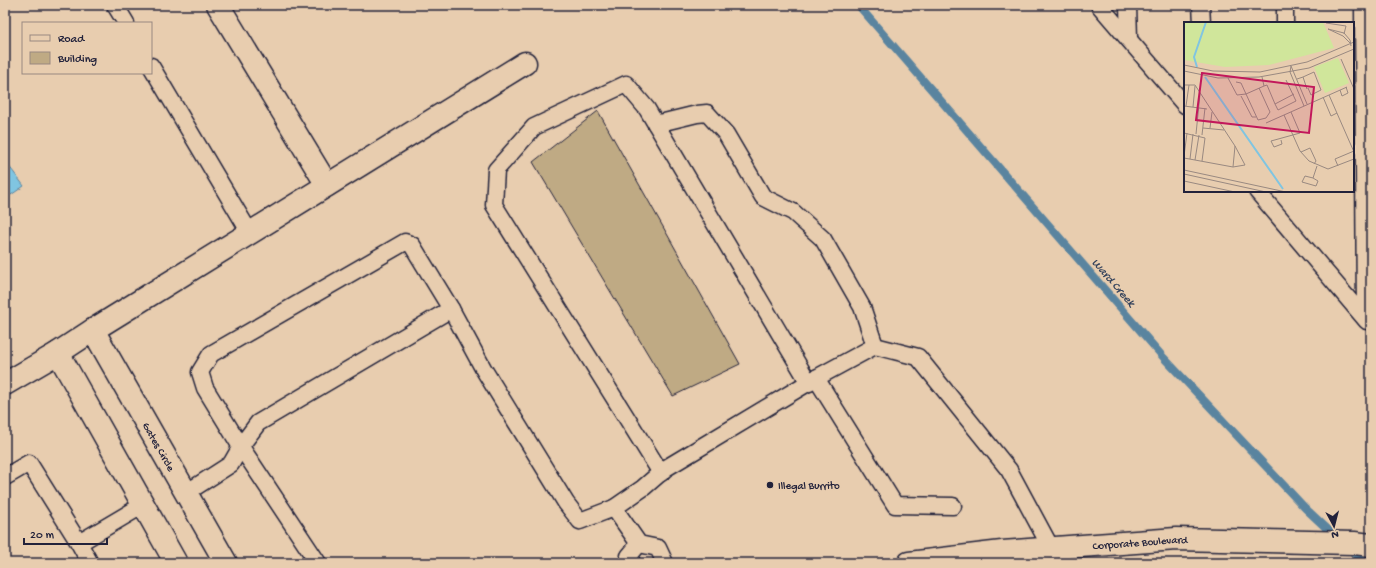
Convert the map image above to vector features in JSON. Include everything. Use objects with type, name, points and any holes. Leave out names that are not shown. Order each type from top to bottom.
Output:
[{"type":"street","points":[[218,5],[327,185]]},
{"type":"street","points":[[5,384],[58,353],[525,63]]},
{"type":"street","name":"Gates Circle","points":[[93,330],[226,563]]},
{"type":"street","points":[[58,353],[176,563]]},
{"type":"street","name":"Corporate Boulevard","points":[[909,563],[1002,552],[1176,539],[1354,543],[1371,545]]},
{"type":"lane","points":[[115,5],[125,22]]},
{"type":"lane","points":[[1099,5],[1184,104]]},
{"type":"lane","points":[[1128,5],[1129,39]]},
{"type":"lane","points":[[1201,5],[1202,22]]},
{"type":"lane","points":[[1285,5],[1285,22]]},
{"type":"lane","points":[[1363,5],[1363,148],[1368,322]]},
{"type":"lane","points":[[152,68],[250,233]]},
{"type":"lane","points":[[661,473],[494,205],[496,170],[534,127],[626,84],[647,109],[812,380],[895,505],[952,506]]},
{"type":"lane","points":[[656,124],[707,113],[726,134],[763,197],[793,212],[823,239],[862,307],[875,346]]},
{"type":"lane","points":[[1258,192],[1368,322]]},
{"type":"lane","points":[[318,563],[241,447],[205,388],[200,372],[211,354],[405,242],[412,245],[451,309],[484,370],[566,503],[580,521],[614,508],[643,488],[666,468],[812,380],[875,346],[918,357],[1009,470],[1051,548]]},
{"type":"lane","points":[[186,493],[231,464],[258,423],[451,309]]},
{"type":"lane","points":[[5,477],[29,463],[90,563]]},
{"type":"lane","points":[[79,543],[143,505]]},
{"type":"lane","points":[[614,508],[638,544],[658,548],[665,563]]},
{"type":"lane","points":[[632,563],[629,556],[638,544]]},
{"type":"water","points":[[5,161],[24,186],[5,199]]},
{"type":"building","points":[[598,111],[740,364],[673,396],[533,162]]},
{"type":"waterway","name":"Ward Creek","points":[[858,5],[1164,358],[1305,508],[1337,538]]},
{"type":"waterway","name":"Ward Creek","points":[[1347,547],[1365,563]]},
{"type":"place","name":"Illegal Burrito","points":[[770,485]]}]
